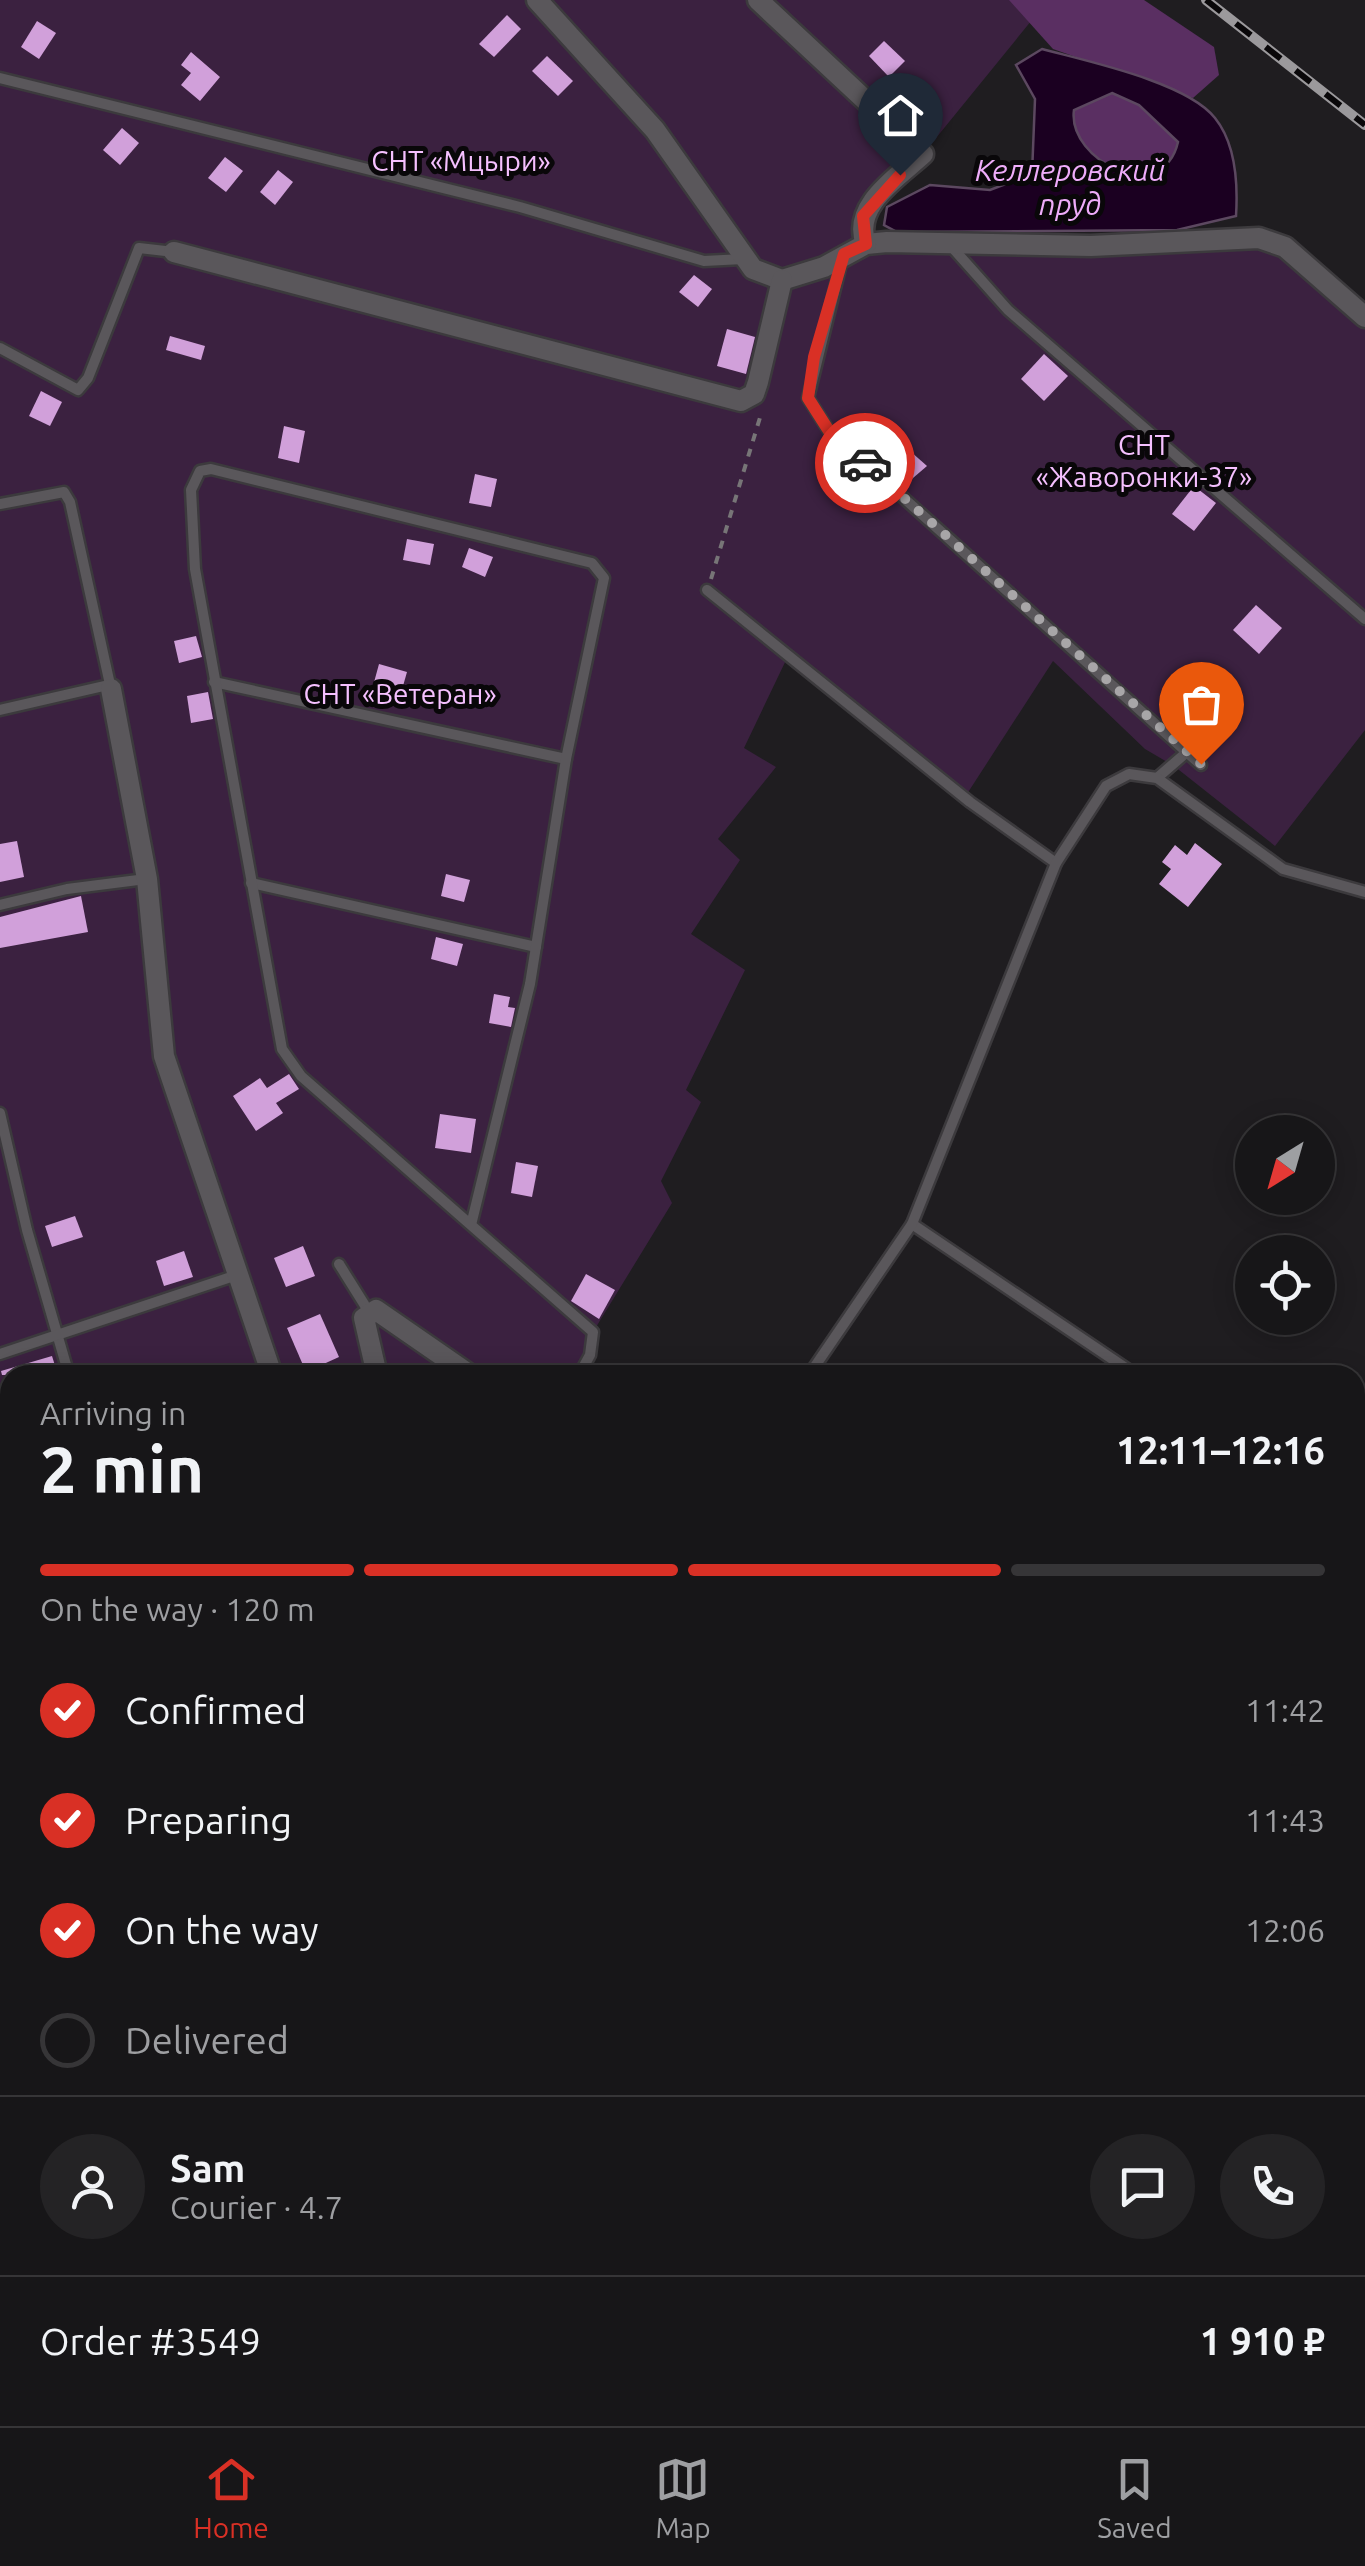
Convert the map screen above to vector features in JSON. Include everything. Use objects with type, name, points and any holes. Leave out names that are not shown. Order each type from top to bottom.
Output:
[{"type":"street","points":[[758,0],[923,154],[878,196],[863,216],[866,244]]},
{"type":"street","points":[[533,2],[655,130],[743,259],[765,276],[782,280],[824,267],[866,244],[1274,240],[1365,317]]},
{"type":"street","points":[[174,252],[733,400],[748,399],[754,394],[782,280]]},
{"type":"street","points":[[111,689],[147,879],[164,1056],[268,1365]]},
{"type":"street","points":[[374,1365],[364,1327],[378,1313],[455,1365]]},
{"type":"lane","points":[[0,78],[520,207],[704,261],[743,259]]},
{"type":"lane","points":[[950,244],[1008,310],[1365,618]]},
{"type":"lane","points":[[0,348],[78,390],[88,378],[139,248],[174,252]]},
{"type":"lane","points":[[844,254],[814,357],[808,398],[829,431],[1201,764]]},
{"type":"lane","points":[[471,1225],[536,948],[566,759],[603,594],[600,568],[200,470],[191,490],[195,570],[282,1049],[289,1063],[471,1225],[592,1332],[594,1341],[583,1365]]},
{"type":"lane","points":[[0,504],[64,492],[70,502],[111,689]]},
{"type":"lane","points":[[707,590],[970,802],[1056,863]]},
{"type":"lane","points":[[214,682],[566,759]]},
{"type":"lane","points":[[0,710],[104,686],[111,689]]},
{"type":"lane","points":[[1157,778],[1187,752]]},
{"type":"lane","points":[[816,1365],[912,1224],[1056,863],[1106,786],[1129,774],[1157,778],[1282,870],[1365,892]]},
{"type":"lane","points":[[0,905],[67,889],[147,879]]},
{"type":"lane","points":[[251,883],[536,948]]},
{"type":"lane","points":[[0,1113],[66,1365]]},
{"type":"lane","points":[[912,1224],[1121,1365]]},
{"type":"lane","points":[[340,1264],[378,1313]]},
{"type":"lane","points":[[0,1354],[237,1275]]},
{"type":"path","points":[[707,590],[762,413],[754,394]]},
{"type":"green space","points":[[0,0],[1040,0],[1036,15],[923,154],[877,196],[863,238],[1274,240],[1365,318],[1365,730],[1275,846],[1174,766],[1145,749],[1053,661],[965,797],[788,656],[744,748],[776,767],[718,839],[740,860],[691,934],[745,970],[686,1090],[701,1102],[661,1181],[672,1203],[593,1332],[582,1365],[0,1365]]},
{"type":"shaded area","points":[[1009,0],[1144,0],[1214,47],[1219,75],[1193,98],[1053,49]]},
{"type":"shaded area","points":[[1112,93],[1139,105],[1178,142],[1169,161],[1154,171],[1136,174],[1118,170],[1085,146],[1076,129],[1074,110]]},
{"type":"water","name":"Келлеровский пруд","points":[[1042,49],[1134,74],[1201,105],[1222,128],[1231,152],[1236,216],[1177,230],[897,232],[884,225],[887,207],[930,185],[990,190],[1032,174],[1035,99],[1016,65]],"holes":[[[1112,93],[1139,105],[1178,142],[1169,161],[1154,172],[1137,174],[1118,170],[1085,146],[1076,129],[1074,110]]]},
{"type":"building","points":[[507,15],[521,29],[494,57],[479,44]]},
{"type":"building","points":[[37,21],[56,33],[39,59],[21,47]]},
{"type":"building","points":[[884,41],[905,61],[889,77],[869,56]]},
{"type":"building","points":[[191,52],[220,77],[200,101],[181,85],[191,73],[181,65]]},
{"type":"building","points":[[547,56],[573,81],[558,96],[532,71]]},
{"type":"building","points":[[122,128],[139,143],[120,165],[103,150]]},
{"type":"building","points":[[225,157],[243,171],[226,192],[208,178]]},
{"type":"building","points":[[278,170],[293,182],[275,205],[260,192]]},
{"type":"building","points":[[694,275],[712,289],[698,307],[679,292]]},
{"type":"building","points":[[727,329],[755,337],[746,374],[717,366]]},
{"type":"building","points":[[170,336],[205,346],[201,360],[166,350]]},
{"type":"building","points":[[1044,354],[1068,376],[1044,401],[1021,379]]},
{"type":"building","points":[[41,391],[62,402],[50,426],[29,416]]},
{"type":"building","points":[[284,426],[305,431],[299,463],[278,458]]},
{"type":"building","points":[[901,443],[927,466],[906,484],[883,464]]},
{"type":"building","points":[[475,474],[497,479],[491,507],[469,503]]},
{"type":"building","points":[[1194,486],[1216,503],[1194,531],[1172,514]]},
{"type":"building","points":[[407,539],[434,544],[430,565],[403,560]]},
{"type":"building","points":[[469,548],[493,557],[485,577],[462,567]]},
{"type":"building","points":[[1256,605],[1282,628],[1259,654],[1233,630]]},
{"type":"building","points":[[196,636],[202,657],[179,663],[174,641]]},
{"type":"building","points":[[379,664],[407,672],[401,693],[373,686]]},
{"type":"building","points":[[208,692],[213,719],[191,723],[187,696]]},
{"type":"building","points":[[17,841],[24,877],[0,882],[0,844]]},
{"type":"building","points":[[1195,843],[1222,864],[1188,907],[1159,884],[1171,869],[1162,862],[1175,845],[1187,855]]},
{"type":"building","points":[[446,874],[470,880],[464,902],[441,896]]},
{"type":"building","points":[[81,896],[88,932],[0,948],[0,917]]},
{"type":"building","points":[[436,937],[463,944],[457,966],[431,959]]},
{"type":"building","points":[[494,994],[510,997],[508,1007],[515,1008],[511,1027],[489,1023]]},
{"type":"building","points":[[289,1074],[299,1089],[276,1103],[283,1113],[256,1131],[233,1096],[260,1078],[267,1088]]},
{"type":"building","points":[[440,1114],[476,1119],[471,1153],[435,1148]]},
{"type":"building","points":[[516,1162],[538,1166],[532,1197],[511,1193]]},
{"type":"building","points":[[75,1216],[83,1237],[52,1247],[45,1226]]},
{"type":"building","points":[[303,1246],[315,1276],[286,1287],[274,1258]]},
{"type":"building","points":[[184,1251],[193,1277],[164,1286],[156,1261]]},
{"type":"building","points":[[586,1274],[615,1290],[599,1319],[571,1301]]},
{"type":"building","points":[[320,1314],[339,1357],[321,1365],[303,1365],[287,1328]]},
{"type":"building","points":[[52,1356],[55,1365],[21,1365]]},
{"type":"railway","points":[[1206,0],[1365,125]]},
{"type":"way so far","points":[[865,463],[1201,764]]},
{"type":"route","points":[[865,463],[829,431],[808,398],[814,357],[844,254],[866,244],[863,216],[900,175]]},
{"type":"park label","name":"СНТ «Мцыри»","points":[[461,161]]},
{"type":"park label","name":"СНТ «Жаворонки-37»","points":[[1144,461]]},
{"type":"park label","name":"СНТ «Ветеран»","points":[[400,694]]}]
